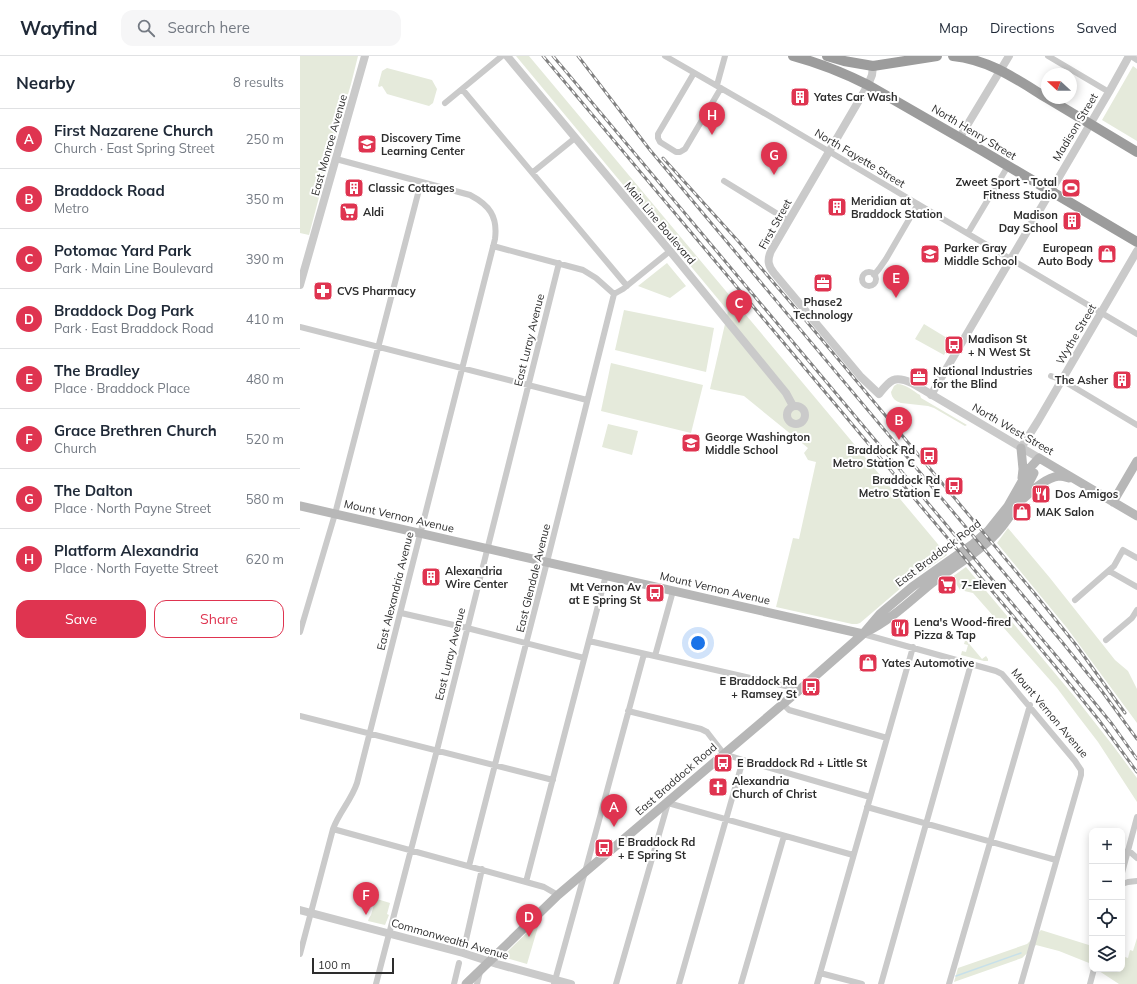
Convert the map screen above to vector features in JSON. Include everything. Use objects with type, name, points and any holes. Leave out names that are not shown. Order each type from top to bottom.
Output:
[{"type":"highway","name":"North Henry Street","points":[[793,56],[840,72],[868,85],[960,137],[1137,242]]},
{"type":"highway","points":[[827,56],[844,58],[873,66],[918,57],[938,56]]},
{"type":"highway","points":[[953,56],[973,59],[989,64],[1041,94]]},
{"type":"highway","points":[[1057,104],[1137,152]]},
{"type":"main road","points":[[1021,448],[1023,469],[1021,484]]},
{"type":"main road","name":"North West Street","points":[[1038,458],[1137,516]]},
{"type":"main road","name":"East Braddock Road","points":[[466,984],[558,895],[797,692],[863,634],[880,614],[912,587],[973,544],[988,531],[1008,506],[1029,469],[1038,458]]},
{"type":"main road","name":"East Braddock Road","points":[[863,634],[878,626],[928,586],[975,553],[992,538],[1017,504],[1034,472],[1038,458]]},
{"type":"main road","points":[[1113,502],[1137,461]]},
{"type":"main road","points":[[1017,504],[1049,479],[1059,476],[1073,478]]},
{"type":"main road","name":"Mount Vernon Avenue","points":[[300,506],[863,634]]},
{"type":"street","name":"East Monroe Avenue","points":[[300,285],[365,56]]},
{"type":"street","points":[[445,103],[502,56]]},
{"type":"street","name":"Main Line Boulevard","points":[[507,56],[670,251],[786,393],[793,406]]},
{"type":"street","name":"North Fayette Street","points":[[665,56],[968,233],[1137,334]]},
{"type":"street","points":[[694,73],[658,134],[660,142],[676,152],[680,152],[685,149],[719,87],[725,56]]},
{"type":"street","points":[[960,137],[1008,56]]},
{"type":"street","points":[[1048,56],[1109,92]]},
{"type":"street","points":[[1130,56],[1137,60]]},
{"type":"street","name":"Madison Street","points":[[931,395],[1130,56]]},
{"type":"street","name":"First Street","points":[[873,66],[872,75],[868,85],[770,254],[768,261],[770,268],[861,377],[879,394]]},
{"type":"street","points":[[462,88],[627,286]]},
{"type":"street","points":[[533,172],[575,138]]},
{"type":"street","name":"East Alexandria Avenue","points":[[300,954],[333,829],[337,818],[354,791],[370,734],[496,233],[495,222],[492,214],[484,204],[470,195],[336,159]]},
{"type":"street","points":[[968,233],[1008,166]]},
{"type":"street","points":[[724,181],[789,221]]},
{"type":"street","points":[[300,632],[336,514],[421,182]]},
{"type":"street","points":[[874,274],[879,270],[886,259],[918,204]]},
{"type":"street","points":[[493,246],[587,271],[612,292],[623,289],[670,251]]},
{"type":"street","name":"Wythe Street","points":[[1021,448],[1137,252]]},
{"type":"street","name":"East Luray Avenue","points":[[376,984],[437,750],[559,263]]},
{"type":"street","name":"East Glendale Avenue","points":[[469,866],[547,562],[612,292]]},
{"type":"street","points":[[300,327],[587,400]]},
{"type":"street","points":[[1051,376],[1062,380],[1137,425]]},
{"type":"street","name":"North West Street","points":[[879,394],[890,381],[894,379],[900,379],[912,383],[1038,458]]},
{"type":"street","points":[[1075,600],[1114,566],[1123,550],[1137,558]]},
{"type":"street","points":[[1109,571],[1137,587]]},
{"type":"street","points":[[526,882],[606,575]]},
{"type":"street","points":[[655,656],[673,591]]},
{"type":"street","points":[[1106,640],[1132,618],[1137,610]]},
{"type":"street","points":[[401,613],[584,658]]},
{"type":"street","name":"Mount Vernon Avenue","points":[[863,634],[996,671],[1002,674],[1030,706],[1081,770],[1081,775],[1056,860]]},
{"type":"street","points":[[589,641],[790,687],[797,692]]},
{"type":"street","points":[[817,984],[913,647]]},
{"type":"street","points":[[554,982],[586,871],[644,654]]},
{"type":"street","points":[[881,984],[971,664]]},
{"type":"street","points":[[783,704],[789,710],[887,738]]},
{"type":"street","points":[[949,984],[1030,706]]},
{"type":"street","points":[[628,711],[701,729],[706,732],[724,754],[870,797]]},
{"type":"street","points":[[300,716],[553,780]]},
{"type":"street","points":[[679,984],[743,760]]},
{"type":"street","points":[[616,984],[668,803],[853,855]]},
{"type":"street","points":[[868,807],[1056,860],[1021,984]]},
{"type":"street","points":[[1124,864],[1137,817]]},
{"type":"street","points":[[333,829],[544,887],[558,895]]},
{"type":"street","points":[[741,984],[784,836]]},
{"type":"street","points":[[1128,850],[1137,858]]},
{"type":"street","points":[[463,953],[482,869]]},
{"type":"street","points":[[1125,883],[1137,881]]},
{"type":"street","name":"Commonwealth Avenue","points":[[300,910],[463,953],[554,982],[571,984]]},
{"type":"street","points":[[454,984],[459,963]]},
{"type":"street","points":[[477,984],[480,972]]},
{"type":"street","points":[[1090,984],[1093,972]]},
{"type":"street","points":[[820,973],[862,984]]},
{"type":"shaded area","points":[[300,56],[358,56],[309,235],[300,233]]},
{"type":"shaded area","points":[[516,56],[529,56],[947,555],[908,582],[860,623],[852,624],[776,607],[793,538],[799,539],[816,462],[808,460],[804,453],[808,448],[744,396],[710,389],[728,311]]},
{"type":"shaded area","points":[[1133,66],[1137,69],[1137,141],[1102,120]]},
{"type":"shaded area","points":[[387,68],[432,80],[437,89],[433,103],[429,106],[387,94],[382,86],[378,86],[382,71]]},
{"type":"shaded area","points":[[667,263],[686,286],[670,298],[638,286]]},
{"type":"shaded area","points":[[624,310],[714,328],[706,372],[615,350]]},
{"type":"shaded area","points":[[924,324],[952,341],[944,355],[915,339]]},
{"type":"shaded area","points":[[611,363],[703,385],[691,433],[601,411]]},
{"type":"shaded area","points":[[897,384],[909,388],[920,395],[921,398],[967,425],[965,426],[934,408],[901,403],[897,401],[893,398],[891,392]]},
{"type":"shaded area","points":[[608,424],[638,431],[632,455],[602,447]]},
{"type":"shaded area","points":[[1008,528],[1115,660],[1128,671],[1137,689],[1137,723],[1067,628],[997,543]]},
{"type":"shaded area","points":[[966,567],[1074,696],[1137,778],[1137,802],[1098,742],[1057,688],[973,593],[960,590],[952,577]]},
{"type":"shaded area","points":[[967,634],[970,636],[966,640],[982,659],[986,656],[988,661],[961,655],[962,651],[966,652],[968,645],[964,644]]},
{"type":"shaded area","points":[[377,899],[390,903],[387,914],[389,915],[385,925],[368,921]]},
{"type":"shaded area","points":[[540,920],[527,964],[506,958],[505,954]]},
{"type":"shaded area","points":[[1041,930],[1089,945],[1089,963],[1059,951],[1036,945],[1022,958],[954,982],[958,968],[1027,944]]},
{"type":"shaded area","points":[[1137,938],[1137,984],[1119,984],[1101,972],[1125,972],[1125,957],[1128,958],[1130,950],[1133,951]]},
{"type":"waterway","points":[[956,976],[1021,953]]},
{"type":"railway","points":[[543,56],[1055,666],[1098,719],[1137,772]]},
{"type":"railway","points":[[553,56],[1063,664],[1112,724],[1137,759]]},
{"type":"railway","points":[[578,56],[650,150],[1062,642],[1101,690],[1137,739]]},
{"type":"railway","points":[[663,158],[738,241],[797,310],[1035,594],[1076,645],[1125,713]]},
{"type":"place","name":"Yates Car Wash","points":[[800,97]]},
{"type":"place","name":"Platform Alexandria","points":[[712,135]]},
{"type":"place","name":"Discovery Time Learning Center","points":[[367,144]]},
{"type":"place","name":"The Dalton","points":[[774,175]]},
{"type":"place","name":"Classic Cottages","points":[[354,188]]},
{"type":"place","name":"Zweet Sport - Total Fitness Studio","points":[[1071,188]]},
{"type":"place","name":"Meridian at Braddock Station","points":[[837,207]]},
{"type":"place","name":"Aldi","points":[[349,212]]},
{"type":"place","name":"Madison Day School","points":[[1072,221]]},
{"type":"place","name":"Parker Gray Middle School","points":[[930,254]]},
{"type":"place","name":"European Auto Body","points":[[1107,254]]},
{"type":"place","name":"Phase2 Technology","points":[[823,283]]},
{"type":"place","name":"CVS Pharmacy","points":[[323,291]]},
{"type":"place","name":"The Bradley","points":[[896,298]]},
{"type":"place","name":"Potomac Yard Park","points":[[739,323]]},
{"type":"place","name":"Madison St + N West St","points":[[954,345]]},
{"type":"place","name":"National Industries for the Blind","points":[[919,377]]},
{"type":"place","name":"The Asher","points":[[1122,380]]},
{"type":"place","name":"Braddock Road","points":[[899,440]]},
{"type":"place","name":"George Washington Middle School","points":[[691,443]]},
{"type":"place","name":"Braddock Rd Metro Station C","points":[[929,456]]},
{"type":"place","name":"Braddock Rd Metro Station E","points":[[954,486]]},
{"type":"place","name":"Dos Amigos","points":[[1041,494]]},
{"type":"place","name":"MAK Salon","points":[[1022,512]]},
{"type":"place","name":"Alexandria Wire Center","points":[[431,577]]},
{"type":"place","name":"7-Eleven","points":[[947,585]]},
{"type":"place","name":"Mt Vernon Av at E Spring St","points":[[655,593]]},
{"type":"place","name":"Lena's Wood-fired Pizza & Tap","points":[[900,628]]},
{"type":"place","name":"Yates Automotive","points":[[868,663]]},
{"type":"place","name":"E Braddock Rd + Ramsey St","points":[[811,687]]},
{"type":"place","name":"E Braddock Rd + Little St","points":[[723,763]]},
{"type":"place","name":"Alexandria Church of Christ","points":[[718,787]]},
{"type":"place","name":"First Nazarene Church","points":[[614,827]]},
{"type":"place","name":"E Braddock Rd + E Spring St","points":[[604,848]]},
{"type":"place","name":"Grace Brethren Church","points":[[366,915]]},
{"type":"place","name":"Braddock Dog Park","points":[[529,937]]}]
